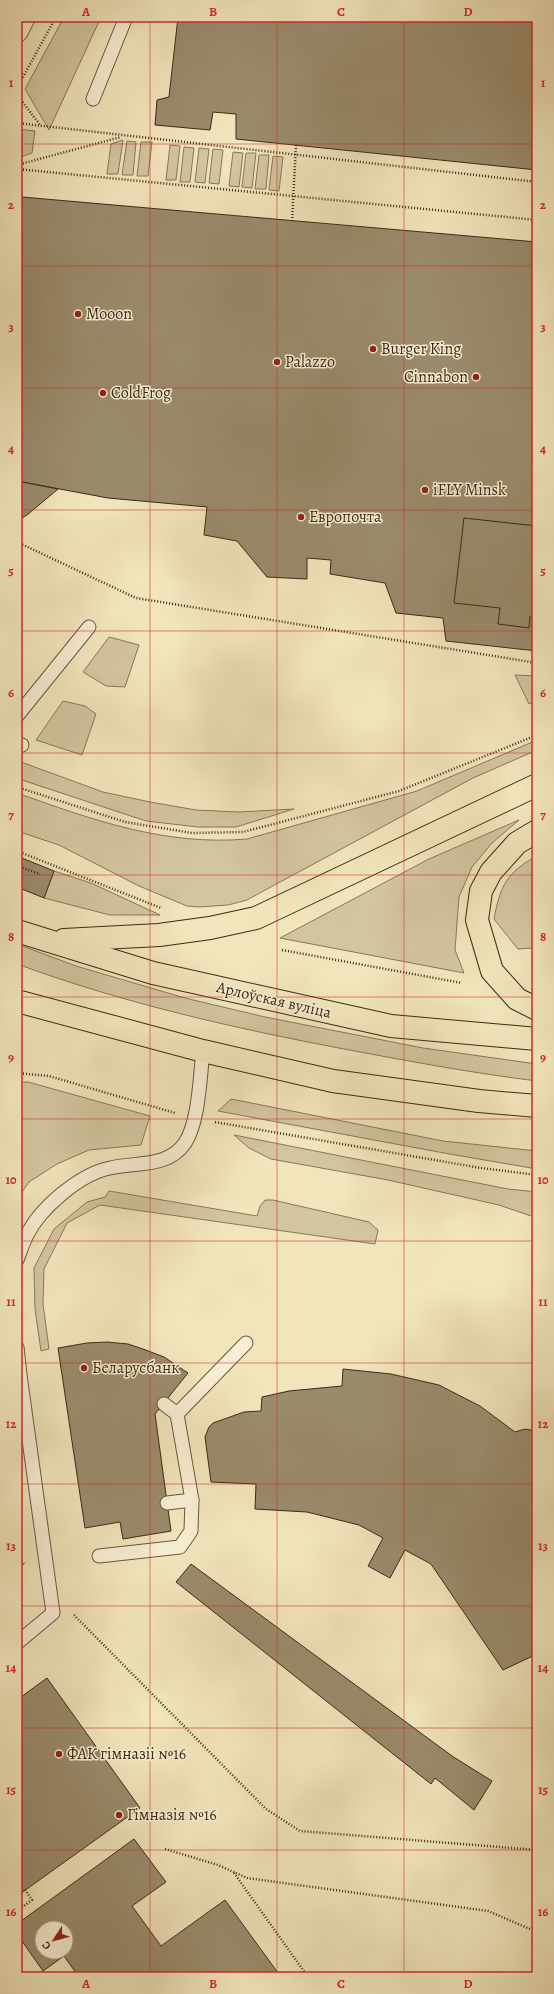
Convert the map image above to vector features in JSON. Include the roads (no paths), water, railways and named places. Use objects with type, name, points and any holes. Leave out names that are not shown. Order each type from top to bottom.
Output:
[{"type":"main road","points":[[44,940],[159,936],[210,928],[256,918],[537,785]]},
{"type":"main road","points":[[537,830],[517,844],[491,872],[481,891],[477,920],[492,971],[517,998],[537,1009]]},
{"type":"main road","name":"Арлоўская вуліца","points":[[17,931],[153,973],[391,1026],[537,1039]]},
{"type":"main road","points":[[17,1001],[203,1051],[334,1081],[479,1101],[537,1106]]},
{"type":"street","points":[[17,31],[24,17]]},
{"type":"lane","points":[[93,99],[126,17]]},
{"type":"lane","points":[[17,716],[89,627]]},
{"type":"lane","points":[[17,1260],[27,1234],[44,1210],[77,1182],[109,1168],[150,1164],[174,1154],[186,1142],[195,1119],[203,1051]]},
{"type":"lane","points":[[177,1414],[246,1343]]},
{"type":"lane","points":[[17,1347],[19,1375],[53,1613],[17,1643]]},
{"type":"lane","points":[[99,1556],[180,1547],[191,1530],[192,1500],[177,1414],[164,1404]]},
{"type":"lane","points":[[167,1503],[192,1500]]},
{"type":"place","name":"Mooon","points":[[78,314]]},
{"type":"place","name":"Burger King","points":[[373,349]]},
{"type":"place","name":"Palazzo","points":[[277,362]]},
{"type":"place","name":"Cinnabon","points":[[476,377]]},
{"type":"place","name":"ColdFrog","points":[[103,393]]},
{"type":"place","name":"iFLY Minsk","points":[[425,490]]},
{"type":"place","name":"Европочта","points":[[301,517]]},
{"type":"place","name":"Беларусбанк","points":[[84,1368]]},
{"type":"place","name":"ФАК гімназіі №16","points":[[59,1754]]},
{"type":"place","name":"Гімназія №16","points":[[119,1815]]}]
